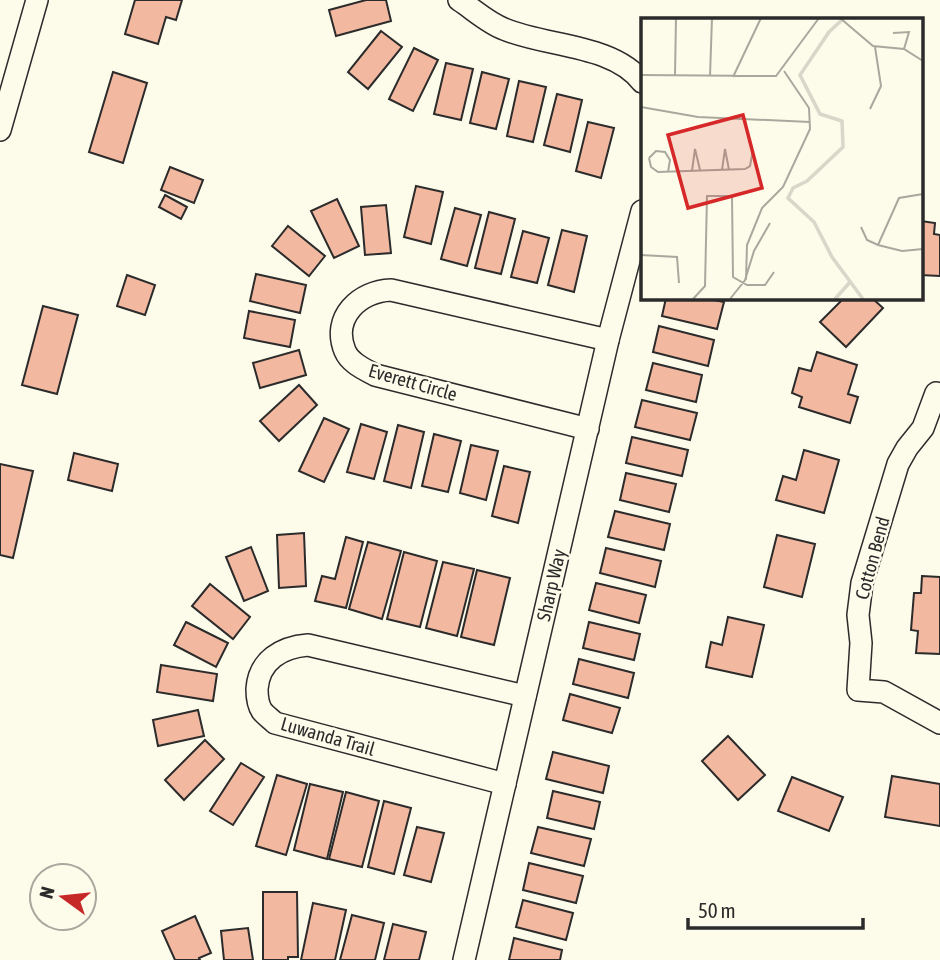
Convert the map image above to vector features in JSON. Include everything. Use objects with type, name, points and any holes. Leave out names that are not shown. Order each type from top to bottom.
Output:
[{"type":"street","points":[[0,130],[37,0]]},
{"type":"street","points":[[459,0],[503,29],[612,59],[636,74],[641,81]]},
{"type":"street","name":"Sharp Way","points":[[464,960],[608,340],[641,215]]},
{"type":"street","name":"Everett Circle","points":[[588,429],[375,375],[353,361],[345,352],[344,326],[347,313],[356,301],[379,290],[391,290],[608,340]]},
{"type":"street","name":"Cotton Bend","points":[[940,394],[936,393],[923,428],[898,464],[862,583],[858,615],[861,643],[858,690],[884,692],[940,723]]},
{"type":"street","name":"Luwanda Trail","points":[[505,785],[275,723],[262,711],[257,696],[258,682],[262,667],[273,657],[284,650],[308,645],[526,696]]},
{"type":"building","points":[[135,0],[182,0],[176,20],[166,17],[158,44],[125,34]]},
{"type":"building","points":[[366,0],[386,0],[391,21],[336,36],[329,10]]},
{"type":"building","points":[[381,31],[402,47],[368,89],[348,72]]},
{"type":"building","points":[[414,48],[438,60],[413,111],[389,99]]},
{"type":"building","points":[[446,63],[473,69],[461,120],[434,114]]},
{"type":"building","points":[[113,72],[147,83],[123,163],[89,152]]},
{"type":"building","points":[[482,72],[509,79],[496,129],[470,123]]},
{"type":"building","points":[[519,81],[546,87],[533,142],[507,136]]},
{"type":"building","points":[[557,94],[582,100],[570,152],[544,145]]},
{"type":"building","points":[[588,122],[614,128],[601,178],[576,171]]},
{"type":"building","points":[[170,167],[203,180],[194,203],[161,190]]},
{"type":"building","points":[[416,186],[443,192],[431,244],[404,237]]},
{"type":"building","points":[[165,195],[187,207],[181,219],[159,207]]},
{"type":"building","points":[[337,199],[359,246],[334,258],[311,211]]},
{"type":"building","points":[[386,205],[391,253],[365,255],[361,207]]},
{"type":"building","points":[[455,208],[481,215],[467,266],[441,259]]},
{"type":"building","points":[[489,212],[515,219],[501,274],[475,268]]},
{"type":"building","points":[[922,221],[935,223],[934,234],[940,235],[940,276],[922,275]]},
{"type":"building","points":[[288,226],[325,256],[309,276],[272,246]]},
{"type":"building","points":[[562,230],[587,236],[574,292],[548,285]]},
{"type":"building","points":[[523,231],[549,238],[537,283],[511,277]]},
{"type":"building","points":[[256,274],[306,285],[300,313],[250,301]]},
{"type":"building","points":[[127,275],[155,285],[145,315],[117,306]]},
{"type":"building","points":[[666,299],[709,299],[724,302],[717,329],[662,316]]},
{"type":"building","points":[[843,299],[873,299],[883,308],[846,347],[820,322]]},
{"type":"building","points":[[43,306],[78,315],[57,394],[22,385]]},
{"type":"building","points":[[249,311],[295,320],[290,347],[244,338]]},
{"type":"building","points":[[659,326],[714,340],[708,366],[653,352]]},
{"type":"building","points":[[299,350],[306,375],[260,388],[253,363]]},
{"type":"building","points":[[817,352],[857,365],[848,394],[858,397],[850,423],[799,407],[802,397],[792,393],[799,368],[811,371]]},
{"type":"building","points":[[653,363],[702,375],[696,402],[646,390]]},
{"type":"building","points":[[299,385],[317,405],[279,441],[260,421]]},
{"type":"building","points":[[642,400],[697,413],[690,440],[635,427]]},
{"type":"building","points":[[324,418],[349,429],[324,482],[299,471]]},
{"type":"building","points":[[361,424],[387,432],[374,479],[347,472]]},
{"type":"building","points":[[398,425],[424,432],[411,488],[384,481]]},
{"type":"building","points":[[434,434],[461,441],[448,492],[422,486]]},
{"type":"building","points":[[632,437],[688,450],[682,476],[626,463]]},
{"type":"building","points":[[471,445],[498,451],[486,500],[460,493]]},
{"type":"building","points":[[804,450],[839,460],[824,513],[776,500],[783,476],[796,480]]},
{"type":"building","points":[[74,453],[118,464],[112,491],[68,480]]},
{"type":"building","points":[[0,464],[33,471],[13,558],[0,555]]},
{"type":"building","points":[[504,466],[530,472],[518,523],[492,516]]},
{"type":"building","points":[[626,473],[676,484],[669,512],[620,500]]},
{"type":"building","points":[[615,511],[670,524],[664,550],[608,537]]},
{"type":"building","points":[[304,533],[306,586],[279,588],[277,535]]},
{"type":"building","points":[[777,535],[815,544],[802,597],[764,587]]},
{"type":"building","points":[[346,537],[363,542],[346,608],[315,601],[322,576],[335,579]]},
{"type":"building","points":[[368,542],[401,551],[382,619],[349,609]]},
{"type":"building","points":[[251,547],[268,591],[244,601],[226,557]]},
{"type":"building","points":[[606,548],[661,561],[655,587],[600,573]]},
{"type":"building","points":[[404,552],[437,561],[420,627],[387,619]]},
{"type":"building","points":[[443,562],[474,569],[457,636],[426,628]]},
{"type":"building","points":[[477,570],[510,578],[494,645],[461,637]]},
{"type":"building","points":[[922,576],[940,577],[940,654],[916,653],[918,631],[911,630],[914,593],[921,593]]},
{"type":"building","points":[[596,583],[646,595],[639,623],[589,610]]},
{"type":"building","points":[[210,584],[250,617],[233,639],[192,606]]},
{"type":"building","points":[[728,617],[764,625],[752,677],[706,667],[711,642],[722,645]]},
{"type":"building","points":[[186,622],[228,643],[216,667],[174,645]]},
{"type":"building","points":[[589,622],[640,634],[634,660],[583,648]]},
{"type":"building","points":[[579,659],[634,673],[628,698],[573,684]]},
{"type":"building","points":[[161,665],[217,674],[213,701],[157,692]]},
{"type":"building","points":[[570,694],[620,708],[612,733],[563,720]]},
{"type":"building","points":[[198,710],[204,736],[158,746],[153,720]]},
{"type":"building","points":[[728,736],[765,775],[738,800],[702,761]]},
{"type":"building","points":[[205,740],[224,759],[184,800],[165,780]]},
{"type":"building","points":[[553,752],[609,766],[603,793],[546,779]]},
{"type":"building","points":[[241,763],[264,777],[233,825],[210,811]]},
{"type":"building","points":[[277,775],[307,784],[286,855],[256,846]]},
{"type":"building","points":[[892,776],[940,784],[940,826],[885,817]]},
{"type":"building","points":[[792,777],[843,797],[829,831],[778,811]]},
{"type":"building","points":[[310,784],[343,792],[327,859],[294,850]]},
{"type":"building","points":[[553,791],[600,802],[594,829],[547,818]]},
{"type":"building","points":[[346,792],[379,801],[362,867],[329,859]]},
{"type":"building","points":[[384,801],[411,808],[394,874],[368,867]]},
{"type":"building","points":[[417,827],[444,833],[431,882],[404,875]]},
{"type":"building","points":[[538,827],[591,839],[584,866],[531,853]]},
{"type":"building","points":[[529,863],[583,876],[576,903],[523,890]]},
{"type":"building","points":[[263,892],[297,892],[298,957],[288,957],[288,960],[263,960]]},
{"type":"building","points":[[523,900],[573,913],[566,940],[516,927]]},
{"type":"building","points":[[313,903],[346,910],[335,960],[301,960]]},
{"type":"building","points":[[352,915],[384,923],[375,960],[340,960]]},
{"type":"building","points":[[195,916],[211,953],[199,958],[200,960],[175,960],[162,931]]},
{"type":"building","points":[[393,924],[426,932],[419,960],[384,960]]},
{"type":"building","points":[[248,928],[253,960],[224,960],[221,931]]},
{"type":"building","points":[[514,938],[562,950],[560,960],[509,960]]}]
